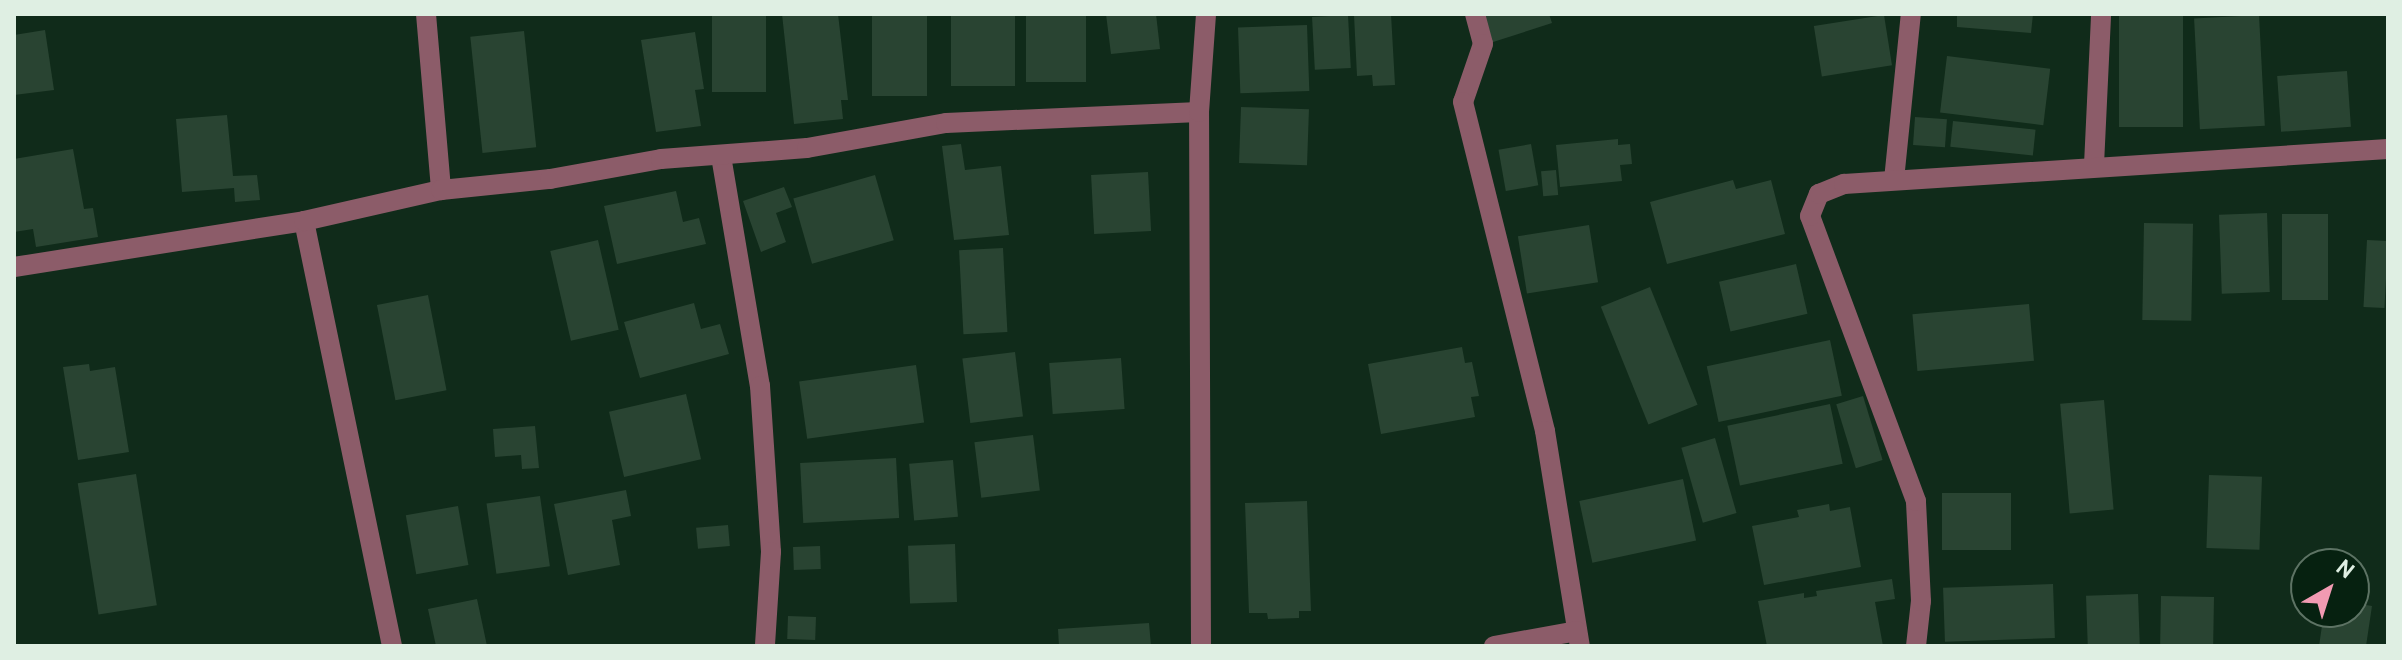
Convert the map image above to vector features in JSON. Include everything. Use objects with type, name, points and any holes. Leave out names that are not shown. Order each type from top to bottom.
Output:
[{"type":"street","points":[[426,14],[441,190]]},
{"type":"street","points":[[1201,646],[1199,112],[1206,14]]},
{"type":"street","points":[[1475,14],[1483,44],[1463,102],[1545,431],[1579,639],[1494,646]]},
{"type":"street","points":[[1894,180],[1911,14]]},
{"type":"street","points":[[2094,165],[2101,14]]},
{"type":"street","points":[[14,267],[304,221],[441,190],[550,179],[661,159],[807,148],[946,123],[1199,112]]},
{"type":"street","points":[[1916,646],[1921,601],[1916,501],[1810,216],[1819,194],[1844,184],[1894,180],[2094,165],[2285,159],[2388,149]]},
{"type":"street","points":[[721,156],[760,386],[771,552],[765,646]]},
{"type":"street","points":[[304,221],[392,646]]},
{"type":"building","points":[[712,14],[766,14],[766,92],[712,92]]},
{"type":"building","points":[[782,14],[838,14],[848,100],[841,100],[843,119],[794,124]]},
{"type":"building","points":[[872,14],[927,14],[927,96],[872,96]]},
{"type":"building","points":[[951,14],[1015,14],[1015,86],[951,86]]},
{"type":"building","points":[[1026,14],[1086,14],[1086,82],[1026,82]]},
{"type":"building","points":[[1106,14],[1156,14],[1160,49],[1111,54]]},
{"type":"building","points":[[1391,14],[1395,85],[1373,86],[1372,75],[1357,76],[1354,15]]},
{"type":"building","points":[[1481,14],[1549,14],[1552,23],[1490,43]]},
{"type":"building","points":[[1957,14],[2033,14],[2031,33],[1957,27]]},
{"type":"building","points":[[2119,14],[2183,14],[2183,127],[2119,127]]},
{"type":"building","points":[[1348,15],[1351,68],[1315,70],[1312,17]]},
{"type":"building","points":[[1884,15],[1892,65],[1822,76],[1814,26]]},
{"type":"building","points":[[2259,15],[2265,126],[2200,129],[2194,18]]},
{"type":"building","points":[[1307,25],[1309,91],[1240,93],[1238,27]]},
{"type":"building","points":[[45,30],[54,90],[14,95],[14,35]]},
{"type":"building","points":[[524,31],[536,147],[483,153],[470,37]]},
{"type":"building","points":[[695,32],[704,89],[695,90],[701,126],[656,132],[641,40]]},
{"type":"building","points":[[1947,56],[2050,69],[2043,125],[1940,113]]},
{"type":"building","points":[[2347,71],[2351,127],[2281,132],[2277,76]]},
{"type":"building","points":[[1241,107],[1309,109],[1307,165],[1239,163]]},
{"type":"building","points":[[227,115],[233,176],[257,175],[260,200],[235,202],[234,188],[182,192],[176,119]]},
{"type":"building","points":[[1915,117],[1947,119],[1945,147],[1913,145]]},
{"type":"building","points":[[1953,121],[2036,130],[2033,156],[1950,147]]},
{"type":"building","points":[[1618,139],[1618,145],[1630,144],[1632,164],[1620,165],[1622,181],[1560,187],[1556,145]]},
{"type":"building","points":[[961,144],[965,170],[1001,166],[1009,235],[954,240],[942,146]]},
{"type":"building","points":[[1531,144],[1538,185],[1506,191],[1499,150]]},
{"type":"building","points":[[73,149],[84,209],[93,208],[98,237],[36,247],[33,229],[14,232],[14,159]]},
{"type":"building","points":[[1556,170],[1558,195],[1543,196],[1541,171]]},
{"type":"building","points":[[1148,172],[1151,231],[1094,234],[1091,175]]},
{"type":"building","points":[[875,175],[894,240],[812,264],[793,198]]},
{"type":"building","points":[[1733,180],[1736,189],[1771,180],[1785,234],[1667,264],[1650,202]]},
{"type":"building","points":[[784,187],[792,207],[776,213],[786,242],[761,252],[743,201]]},
{"type":"building","points":[[676,191],[683,222],[699,218],[706,244],[617,264],[604,206]]},
{"type":"building","points":[[2267,213],[2270,292],[2222,294],[2219,215]]},
{"type":"building","points":[[2282,214],[2328,214],[2328,300],[2282,300]]},
{"type":"building","points":[[2144,223],[2193,224],[2191,321],[2142,320]]},
{"type":"building","points":[[1589,225],[1598,282],[1527,294],[1518,236]]},
{"type":"building","points":[[598,240],[619,330],[571,341],[550,251]]},
{"type":"building","points":[[2367,240],[2388,241],[2384,308],[2363,307]]},
{"type":"building","points":[[1003,248],[1007,332],[963,334],[959,250]]},
{"type":"building","points":[[1796,264],[1807,314],[1730,331],[1719,282]]},
{"type":"building","points":[[1650,287],[1698,405],[1648,425],[1601,307]]},
{"type":"building","points":[[428,295],[447,390],[395,400],[377,305]]},
{"type":"building","points":[[694,303],[701,329],[720,324],[729,354],[640,378],[624,322]]},
{"type":"building","points":[[2029,304],[2034,361],[1917,371],[1912,314]]},
{"type":"building","points":[[1830,340],[1842,396],[1719,422],[1707,366]]},
{"type":"building","points":[[1462,347],[1465,363],[1472,362],[1479,396],[1471,397],[1475,417],[1381,434],[1368,364]]},
{"type":"building","points":[[1015,352],[1023,417],[970,423],[962,358]]},
{"type":"building","points":[[1121,358],[1125,409],[1053,414],[1049,363]]},
{"type":"building","points":[[89,364],[90,371],[115,367],[129,452],[78,460],[63,367]]},
{"type":"building","points":[[916,365],[924,422],[807,439],[799,381]]},
{"type":"building","points":[[686,394],[701,459],[624,477],[609,412]]},
{"type":"building","points":[[1863,396],[1883,460],[1856,468],[1836,404]]},
{"type":"building","points":[[2104,400],[2114,510],[2070,513],[2060,404]]},
{"type":"building","points":[[1830,404],[1843,464],[1740,485],[1727,426]]},
{"type":"building","points":[[535,426],[539,468],[522,469],[521,455],[495,457],[493,429]]},
{"type":"building","points":[[1033,435],[1040,491],[981,498],[974,442]]},
{"type":"building","points":[[1715,438],[1736,513],[1703,523],[1681,448]]},
{"type":"building","points":[[896,458],[899,518],[803,523],[800,463]]},
{"type":"building","points":[[953,460],[958,517],[914,521],[909,464]]},
{"type":"building","points":[[136,474],[157,605],[99,615],[78,483]]},
{"type":"building","points":[[2209,475],[2262,477],[2259,550],[2206,548]]},
{"type":"building","points":[[1683,479],[1696,541],[1592,563],[1579,501]]},
{"type":"building","points":[[626,490],[631,516],[612,520],[620,565],[568,575],[554,504]]},
{"type":"building","points":[[1942,493],[2011,493],[2011,550],[1942,550]]},
{"type":"building","points":[[540,496],[550,566],[496,574],[487,504]]},
{"type":"building","points":[[1307,501],[1311,611],[1299,611],[1299,618],[1268,619],[1267,613],[1249,613],[1245,503]]},
{"type":"building","points":[[1829,504],[1830,511],[1850,507],[1861,567],[1764,585],[1752,526],[1799,517],[1797,510]]},
{"type":"building","points":[[458,506],[468,565],[416,574],[406,515]]},
{"type":"building","points":[[728,525],[730,546],[698,549],[696,528]]},
{"type":"building","points":[[955,544],[957,602],[910,604],[908,546]]},
{"type":"building","points":[[820,546],[821,569],[794,570],[793,547]]},
{"type":"building","points":[[1892,579],[1895,599],[1875,602],[1883,646],[1767,646],[1758,601],[1804,593],[1804,598],[1817,596],[1816,591]]},
{"type":"building","points":[[2053,584],[2055,638],[1945,642],[1943,588]]},
{"type":"building","points":[[2138,594],[2140,646],[2088,646],[2086,596]]},
{"type":"building","points":[[2161,596],[2214,597],[2213,646],[2160,646]]},
{"type":"building","points":[[477,599],[487,646],[436,646],[428,609]]},
{"type":"building","points":[[788,616],[816,617],[815,640],[787,639]]},
{"type":"building","points":[[1149,623],[1151,646],[1059,646],[1058,629]]},
{"type":"building","points":[[2322,628],[2369,628],[2366,646],[2319,646]]}]
